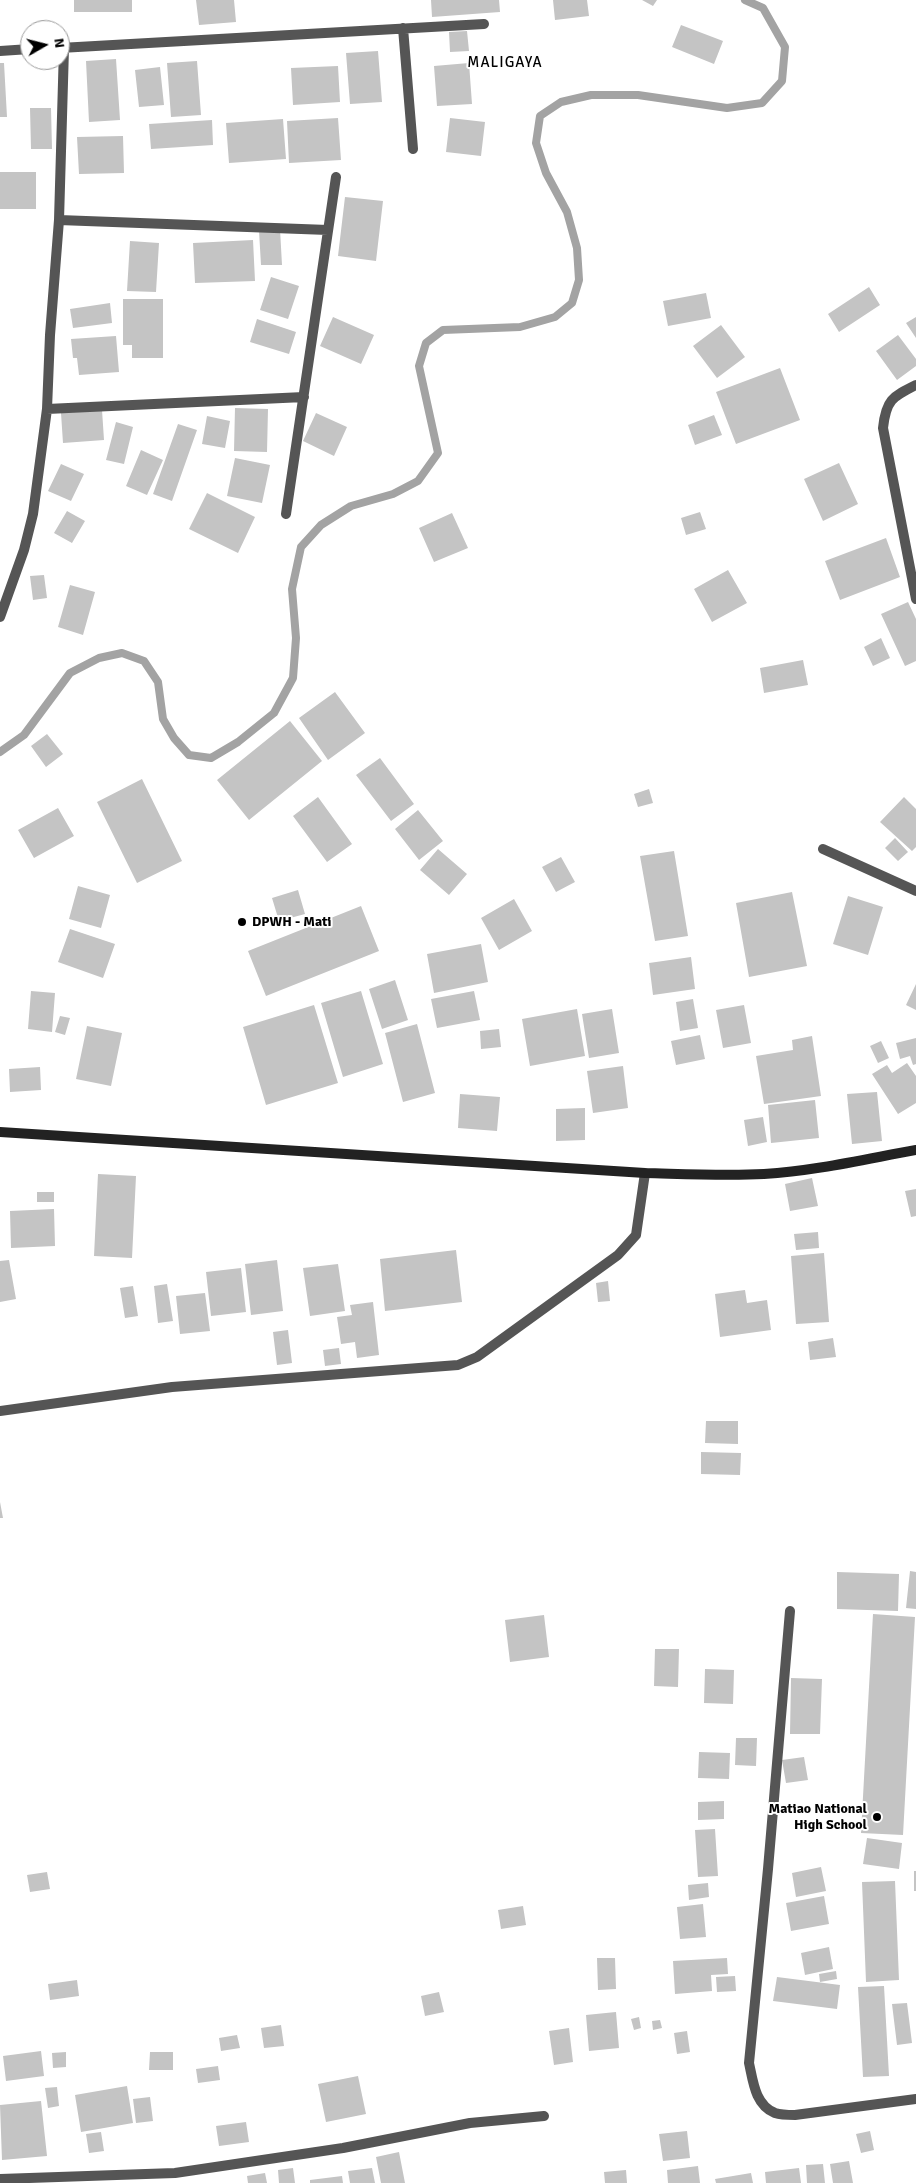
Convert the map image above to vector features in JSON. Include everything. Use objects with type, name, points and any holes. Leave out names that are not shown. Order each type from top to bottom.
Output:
[{"type":"street","points":[[70,48],[484,24]]},
{"type":"street","points":[[403,28],[413,149]]},
{"type":"street","points":[[0,51],[20,50]]},
{"type":"street","points":[[0,617],[24,550],[33,514],[47,409],[50,335],[59,220],[62,70]]},
{"type":"street","points":[[286,514],[336,178]]},
{"type":"street","points":[[59,220],[328,230]]},
{"type":"street","points":[[916,385],[893,397],[884,413],[882,428],[916,599]]},
{"type":"street","points":[[47,409],[304,397]]},
{"type":"street","points":[[823,849],[916,891]]},
{"type":"street","points":[[0,1132],[645,1173],[766,1174],[916,1150]]},
{"type":"street","points":[[0,1411],[172,1386],[458,1365],[477,1357],[618,1255],[629,1245],[636,1235],[645,1173]]},
{"type":"street","points":[[790,1611],[749,2063],[754,2089],[762,2104],[776,2113],[795,2115],[916,2099]]},
{"type":"street","points":[[0,2179],[175,2173],[343,2148],[470,2124],[544,2116]]},
{"type":"building","points":[[74,0],[132,0],[132,12],[74,12]]},
{"type":"building","points":[[196,0],[234,0],[236,22],[199,25]]},
{"type":"building","points":[[431,0],[499,0],[500,12],[432,17]]},
{"type":"building","points":[[553,0],[587,0],[589,16],[555,20]]},
{"type":"building","points":[[642,0],[657,0],[653,6]]},
{"type":"building","points":[[681,25],[723,41],[714,64],[672,47]]},
{"type":"building","points":[[467,31],[469,51],[450,52],[449,32]]},
{"type":"building","points":[[378,51],[382,102],[350,104],[346,53]]},
{"type":"building","points":[[116,59],[120,120],[89,122],[86,61]]},
{"type":"building","points":[[197,61],[201,115],[171,117],[167,63]]},
{"type":"building","points":[[0,63],[4,63],[7,117],[0,117]]},
{"type":"building","points":[[469,63],[472,104],[437,106],[434,66]]},
{"type":"building","points":[[338,66],[340,102],[293,105],[291,68]]},
{"type":"building","points":[[160,67],[164,105],[139,107],[135,70]]},
{"type":"building","points":[[30,108],[51,108],[52,149],[31,149]]},
{"type":"building","points":[[338,118],[341,160],[289,163],[287,121]]},
{"type":"building","points":[[450,118],[485,122],[481,156],[446,152]]},
{"type":"building","points":[[283,119],[286,159],[229,163],[226,123]]},
{"type":"building","points":[[212,120],[213,145],[151,149],[149,124]]},
{"type":"building","points":[[123,136],[124,173],[79,174],[77,137]]},
{"type":"building","points":[[0,172],[36,172],[36,209],[0,209]]},
{"type":"building","points":[[345,197],[383,201],[376,261],[338,256]]},
{"type":"building","points":[[280,229],[282,265],[261,265],[259,231]]},
{"type":"building","points":[[253,240],[255,281],[195,283],[193,243]]},
{"type":"building","points":[[130,241],[159,243],[156,292],[127,291]]},
{"type":"building","points":[[271,277],[299,286],[288,319],[260,310]]},
{"type":"building","points":[[869,287],[880,305],[839,332],[828,314]]},
{"type":"building","points":[[706,293],[711,318],[668,326],[663,301]]},
{"type":"building","points":[[123,299],[163,299],[163,358],[132,358],[132,345],[123,345]]},
{"type":"building","points":[[110,303],[112,323],[73,328],[70,309]]},
{"type":"building","points":[[333,317],[374,335],[361,364],[320,346]]},
{"type":"building","points":[[916,317],[916,338],[906,323]]},
{"type":"building","points":[[257,319],[296,332],[289,354],[250,342]]},
{"type":"building","points":[[721,325],[745,357],[717,378],[693,346]]},
{"type":"building","points":[[898,335],[916,359],[916,366],[897,380],[876,351]]},
{"type":"building","points":[[116,336],[119,372],[79,375],[77,358],[73,358],[71,339]]},
{"type":"building","points":[[780,368],[800,420],[736,444],[716,392]]},
{"type":"building","points":[[235,408],[268,409],[267,452],[234,451]]},
{"type":"building","points":[[102,410],[104,440],[63,443],[61,413]]},
{"type":"building","points":[[316,413],[347,427],[334,456],[303,441]]},
{"type":"building","points":[[714,415],[722,435],[695,445],[688,425]]},
{"type":"building","points":[[207,416],[230,421],[225,448],[202,444]]},
{"type":"building","points":[[116,422],[133,427],[124,464],[106,460]]},
{"type":"building","points":[[178,424],[197,430],[172,501],[153,494]]},
{"type":"building","points":[[141,450],[163,460],[147,495],[126,486]]},
{"type":"building","points":[[235,458],[270,465],[262,503],[227,496]]},
{"type":"building","points":[[839,463],[858,504],[823,521],[804,479]]},
{"type":"building","points":[[61,464],[84,474],[71,501],[48,491]]},
{"type":"building","points":[[207,493],[255,517],[238,553],[189,529]]},
{"type":"building","points":[[67,511],[85,521],[72,543],[54,533]]},
{"type":"building","points":[[700,512],[706,529],[686,535],[681,518]]},
{"type":"building","points":[[452,513],[468,548],[434,562],[419,528]]},
{"type":"building","points":[[886,538],[900,577],[840,600],[825,561]]},
{"type":"building","points":[[728,570],[747,603],[712,622],[694,589]]},
{"type":"building","points":[[44,575],[47,598],[33,600],[30,576]]},
{"type":"building","points":[[70,585],[95,592],[83,635],[58,627]]},
{"type":"building","points":[[908,602],[916,619],[916,661],[905,666],[881,614]]},
{"type":"building","points":[[881,638],[890,658],[873,666],[864,647]]},
{"type":"building","points":[[803,660],[808,685],[764,693],[760,668]]},
{"type":"building","points":[[335,692],[365,733],[328,760],[299,718]]},
{"type":"building","points":[[290,721],[322,761],[249,820],[217,780]]},
{"type":"building","points":[[47,734],[63,754],[46,767],[31,746]]},
{"type":"building","points":[[380,758],[414,804],[391,821],[356,775]]},
{"type":"building","points":[[142,779],[182,861],[137,883],[97,802]]},
{"type":"building","points":[[649,789],[653,803],[638,807],[634,794]]},
{"type":"building","points":[[318,797],[352,844],[327,862],[293,816]]},
{"type":"building","points":[[904,797],[916,809],[916,847],[912,851],[880,822]]},
{"type":"building","points":[[58,808],[74,836],[34,858],[18,830]]},
{"type":"building","points":[[418,810],[443,841],[419,860],[395,829]]},
{"type":"building","points":[[895,838],[908,852],[898,861],[885,848]]},
{"type":"building","points":[[438,849],[467,874],[449,895],[420,870]]},
{"type":"building","points":[[674,851],[688,936],[655,941],[640,856]]},
{"type":"building","points":[[561,857],[575,882],[556,892],[542,867]]},
{"type":"building","points":[[78,886],[110,895],[101,928],[69,919]]},
{"type":"building","points":[[298,890],[305,914],[279,921],[272,898]]},
{"type":"building","points":[[792,892],[807,966],[749,977],[736,903]]},
{"type":"building","points":[[848,896],[883,907],[868,955],[833,944]]},
{"type":"building","points":[[514,899],[532,931],[499,950],[481,918]]},
{"type":"building","points":[[361,906],[379,951],[266,996],[248,951]]},
{"type":"building","points":[[70,929],[115,944],[103,978],[58,962]]},
{"type":"building","points":[[481,944],[488,982],[434,993],[427,954]]},
{"type":"building","points":[[691,957],[695,989],[653,995],[649,963]]},
{"type":"building","points":[[395,980],[408,1020],[382,1029],[369,989]]},
{"type":"building","points":[[916,984],[916,1010],[906,1005]]},
{"type":"building","points":[[31,991],[55,993],[52,1032],[28,1029]]},
{"type":"building","points":[[361,991],[383,1064],[343,1077],[321,1003]]},
{"type":"building","points":[[474,991],[480,1020],[437,1028],[431,999]]},
{"type":"building","points":[[693,999],[698,1028],[680,1031],[676,1002]]},
{"type":"building","points":[[314,1005],[338,1083],[266,1105],[243,1027]]},
{"type":"building","points":[[744,1005],[751,1043],[723,1048],[716,1010]]},
{"type":"building","points":[[577,1009],[585,1056],[530,1066],[522,1019]]},
{"type":"building","points":[[612,1009],[619,1053],[589,1058],[582,1014]]},
{"type":"building","points":[[60,1016],[70,1018],[65,1035],[55,1032]]},
{"type":"building","points":[[417,1024],[435,1093],[403,1102],[385,1033]]},
{"type":"building","points":[[87,1026],[122,1033],[111,1086],[76,1079]]},
{"type":"building","points":[[499,1029],[501,1047],[481,1049],[480,1031]]},
{"type":"building","points":[[700,1035],[705,1059],[676,1065],[671,1041]]},
{"type":"building","points":[[812,1036],[821,1096],[764,1104],[756,1056],[793,1050],[792,1040]]},
{"type":"building","points":[[916,1038],[916,1064],[913,1065],[910,1056],[900,1059],[896,1043]]},
{"type":"building","points":[[881,1041],[889,1058],[878,1063],[870,1046]]},
{"type":"building","points":[[907,1063],[916,1076],[916,1103],[898,1114],[872,1074],[887,1065],[892,1073]]},
{"type":"building","points":[[623,1066],[628,1108],[593,1113],[587,1071]]},
{"type":"building","points":[[40,1067],[41,1090],[10,1092],[9,1069]]},
{"type":"building","points":[[877,1092],[882,1141],[852,1144],[847,1094]]},
{"type":"building","points":[[460,1094],[500,1097],[497,1131],[458,1128]]},
{"type":"building","points":[[815,1100],[819,1138],[771,1143],[768,1105]]},
{"type":"building","points":[[585,1108],[585,1140],[556,1141],[556,1109]]},
{"type":"building","points":[[763,1117],[767,1142],[748,1146],[744,1120]]},
{"type":"building","points":[[98,1174],[136,1176],[132,1258],[94,1256]]},
{"type":"building","points":[[812,1178],[818,1206],[790,1211],[785,1184]]},
{"type":"building","points":[[916,1189],[916,1216],[911,1217],[905,1191]]},
{"type":"building","points":[[37,1192],[54,1192],[54,1202],[37,1202]]},
{"type":"building","points":[[54,1209],[55,1246],[11,1248],[10,1211]]},
{"type":"building","points":[[818,1232],[819,1248],[796,1250],[794,1234]]},
{"type":"building","points":[[456,1250],[462,1302],[385,1311],[380,1259]]},
{"type":"building","points":[[824,1253],[829,1322],[796,1324],[791,1256]]},
{"type":"building","points":[[9,1260],[16,1299],[0,1302],[0,1261]]},
{"type":"building","points":[[277,1260],[283,1311],[251,1315],[245,1264]]},
{"type":"building","points":[[338,1264],[345,1311],[310,1316],[303,1268]]},
{"type":"building","points":[[241,1268],[246,1312],[211,1316],[206,1272]]},
{"type":"building","points":[[608,1281],[610,1301],[598,1302],[596,1283]]},
{"type":"building","points":[[167,1284],[173,1321],[158,1323],[154,1286]]},
{"type":"building","points":[[133,1286],[138,1316],[125,1318],[120,1288]]},
{"type":"building","points":[[745,1290],[747,1303],[767,1300],[771,1330],[720,1337],[715,1294]]},
{"type":"building","points":[[205,1293],[210,1331],[180,1334],[176,1296]]},
{"type":"building","points":[[373,1302],[379,1355],[357,1358],[355,1342],[341,1344],[337,1317],[352,1315],[350,1305]]},
{"type":"building","points":[[288,1330],[292,1363],[277,1365],[273,1332]]},
{"type":"building","points":[[833,1338],[836,1357],[810,1360],[808,1342]]},
{"type":"building","points":[[339,1348],[341,1364],[325,1366],[323,1350]]},
{"type":"building","points":[[706,1421],[738,1421],[738,1444],[705,1443]]},
{"type":"building","points":[[701,1452],[741,1453],[740,1475],[701,1474]]},
{"type":"building","points":[[0,1502],[3,1518],[0,1518]]},
{"type":"building","points":[[910,1571],[916,1572],[916,1609],[906,1608]]},
{"type":"building","points":[[837,1572],[899,1574],[898,1611],[837,1609]]},
{"type":"building","points":[[873,1614],[915,1617],[903,1835],[861,1833]]},
{"type":"building","points":[[544,1615],[549,1657],[510,1662],[505,1620]]},
{"type":"building","points":[[655,1649],[679,1649],[678,1687],[654,1686]]},
{"type":"building","points":[[705,1669],[734,1670],[733,1704],[704,1703]]},
{"type":"building","points":[[791,1678],[822,1679],[820,1734],[790,1734]]},
{"type":"building","points":[[736,1738],[757,1738],[756,1766],[735,1765]]},
{"type":"building","points":[[699,1752],[730,1753],[729,1779],[698,1778]]},
{"type":"building","points":[[804,1757],[808,1780],[786,1783],[782,1760]]},
{"type":"building","points":[[724,1801],[724,1819],[698,1820],[698,1802]]},
{"type":"building","points":[[715,1829],[718,1876],[698,1877],[695,1830]]},
{"type":"building","points":[[867,1838],[902,1843],[899,1869],[863,1864]]},
{"type":"building","points":[[821,1867],[826,1891],[796,1897],[792,1873]]},
{"type":"building","points":[[914,1871],[916,1871],[916,1891],[914,1891]]},
{"type":"building","points":[[47,1872],[50,1889],[30,1892],[27,1875]]},
{"type":"building","points":[[895,1881],[899,1980],[866,1982],[862,1882]]},
{"type":"building","points":[[708,1883],[709,1897],[689,1900],[688,1885]]},
{"type":"building","points":[[824,1896],[829,1924],[791,1931],[786,1903]]},
{"type":"building","points":[[703,1904],[706,1937],[680,1939],[677,1907]]},
{"type":"building","points":[[523,1906],[526,1925],[501,1929],[498,1910]]},
{"type":"building","points":[[829,1947],[833,1969],[805,1975],[801,1953]]},
{"type":"building","points":[[597,1958],[615,1958],[616,1989],[598,1990]]},
{"type":"building","points":[[727,1958],[728,1974],[711,1975],[712,1991],[675,1994],[673,1961]]},
{"type":"building","points":[[836,1971],[837,1979],[820,1982],[819,1974]]},
{"type":"building","points":[[735,1976],[736,1991],[717,1992],[716,1977]]},
{"type":"building","points":[[777,1977],[840,1985],[837,2009],[773,2001]]},
{"type":"building","points":[[77,1980],[79,1996],[50,2000],[48,1984]]},
{"type":"building","points":[[884,1986],[889,2076],[863,2077],[858,1987]]},
{"type":"building","points":[[439,1992],[444,2012],[425,2016],[421,1996]]},
{"type":"building","points":[[907,2003],[912,2043],[897,2045],[892,2004]]},
{"type":"building","points":[[616,2012],[619,2048],[589,2051],[586,2015]]},
{"type":"building","points":[[639,2017],[641,2028],[634,2030],[631,2019]]},
{"type":"building","points":[[660,2020],[662,2028],[653,2030],[652,2021]]},
{"type":"building","points":[[281,2025],[284,2046],[264,2048],[261,2028]]},
{"type":"building","points":[[569,2028],[573,2062],[554,2065],[549,2031]]},
{"type":"building","points":[[687,2031],[690,2052],[677,2054],[674,2033]]},
{"type":"building","points":[[237,2035],[240,2048],[221,2051],[219,2038]]},
{"type":"building","points":[[41,2051],[44,2076],[6,2081],[3,2056]]},
{"type":"building","points":[[66,2052],[66,2067],[53,2068],[52,2053]]},
{"type":"building","points":[[150,2052],[173,2052],[173,2070],[149,2070]]},
{"type":"building","points":[[218,2066],[220,2080],[198,2083],[196,2069]]},
{"type":"building","points":[[358,2076],[366,2114],[326,2122],[318,2084]]},
{"type":"building","points":[[127,2086],[133,2123],[81,2132],[75,2095]]},
{"type":"building","points":[[57,2087],[59,2106],[48,2108],[45,2088]]},
{"type":"building","points":[[150,2097],[153,2121],[136,2123],[133,2099]]},
{"type":"building","points":[[41,2101],[47,2156],[2,2160],[0,2105]]},
{"type":"building","points":[[246,2122],[249,2142],[219,2146],[216,2126]]},
{"type":"building","points":[[687,2131],[690,2158],[663,2161],[659,2134]]},
{"type":"building","points":[[870,2131],[874,2150],[861,2153],[856,2134]]},
{"type":"building","points":[[101,2132],[104,2151],[89,2153],[86,2134]]},
{"type":"building","points":[[399,2152],[405,2183],[381,2183],[376,2157]]},
{"type":"building","points":[[849,2161],[853,2183],[833,2183],[830,2164]]},
{"type":"building","points":[[823,2164],[825,2183],[807,2183],[806,2165]]},
{"type":"building","points":[[698,2166],[700,2183],[668,2183],[667,2170]]},
{"type":"building","points":[[293,2168],[295,2183],[279,2183],[278,2170]]},
{"type":"building","points":[[372,2168],[375,2183],[350,2183],[348,2171]]},
{"type":"building","points":[[799,2168],[801,2183],[766,2183],[765,2172]]},
{"type":"building","points":[[626,2170],[627,2183],[605,2183],[604,2172]]},
{"type":"building","points":[[265,2173],[267,2183],[248,2183],[247,2176]]},
{"type":"building","points":[[751,2173],[753,2183],[716,2183],[715,2179]]},
{"type":"building","points":[[342,2176],[343,2183],[310,2183],[310,2180]]},
{"type":"waterway","points":[[0,752],[24,735],[70,673],[99,658],[122,653],[144,661],[158,682],[163,719],[174,738],[189,755],[211,758],[238,742],[274,713],[293,678],[296,638],[292,589],[301,547],[321,525],[351,506],[393,494],[418,481],[438,453],[419,366],[426,343],[443,330],[520,327],[555,317],[572,303],[579,280],[577,248],[567,212],[546,173],[536,143],[540,116],[561,102],[591,95],[638,95],[727,108],[762,103],[782,81],[785,47],[763,8],[745,0]]},
{"type":"place","name":"DPWH - Mati","points":[[242,922]]},
{"type":"place","name":"Matiao National High School","points":[[877,1817]]},
{"type":"district","name":"MALIGAYA","points":[[505,63]]}]
